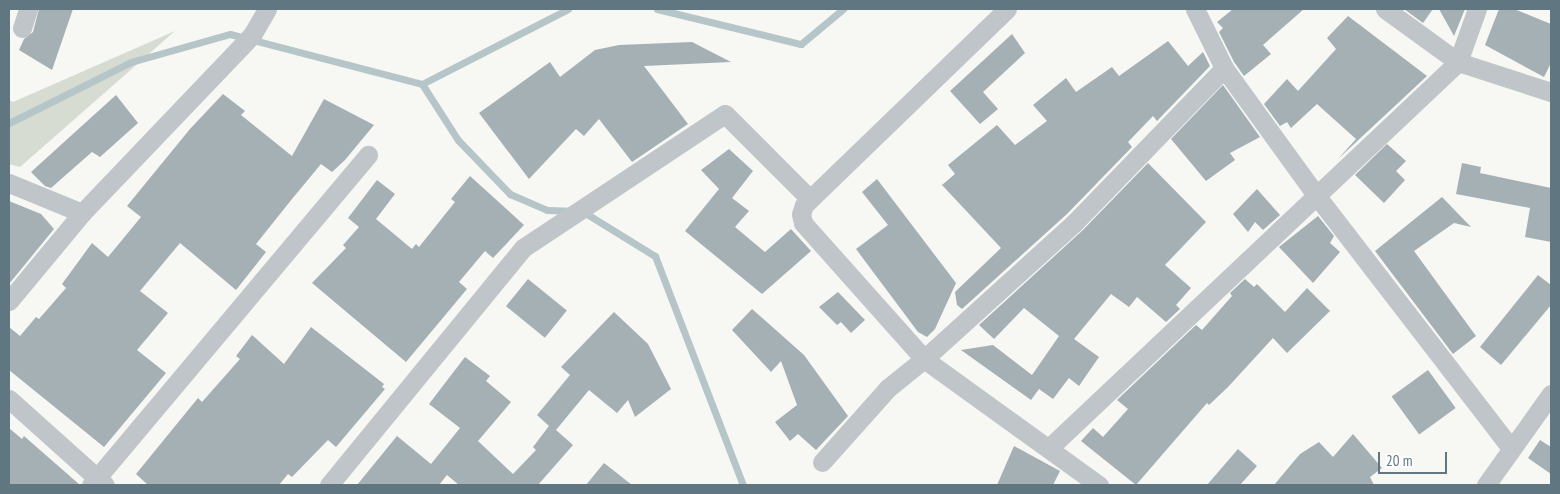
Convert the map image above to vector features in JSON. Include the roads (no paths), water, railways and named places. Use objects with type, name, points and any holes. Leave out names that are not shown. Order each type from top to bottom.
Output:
[{"type":"street","points":[[22,28],[28,9]]},
{"type":"street","points":[[9,301],[82,213],[252,35],[267,9]]},
{"type":"street","points":[[1007,9],[810,199],[801,214],[803,223],[924,359],[1099,485]]},
{"type":"street","points":[[1195,9],[1224,68],[1316,195],[1511,448]]},
{"type":"street","points":[[1385,9],[1458,62],[1551,92]]},
{"type":"street","points":[[1050,448],[1458,62],[1477,9]]},
{"type":"street","points":[[822,462],[888,388],[924,359],[1076,222],[1224,68]]},
{"type":"street","points":[[328,485],[523,248],[725,114],[810,199]]},
{"type":"street","points":[[9,399],[98,483],[368,155]]},
{"type":"street","points":[[9,183],[82,213]]},
{"type":"street","points":[[1486,485],[1551,394]]},
{"type":"waterway","points":[[9,123],[131,62],[230,34],[422,84],[568,9]]},
{"type":"waterway","points":[[657,9],[801,44],[843,9]]},
{"type":"waterway","points":[[422,84],[458,140],[510,194],[547,210],[571,211]]},
{"type":"waterway","points":[[582,211],[655,256],[743,485]]}]
